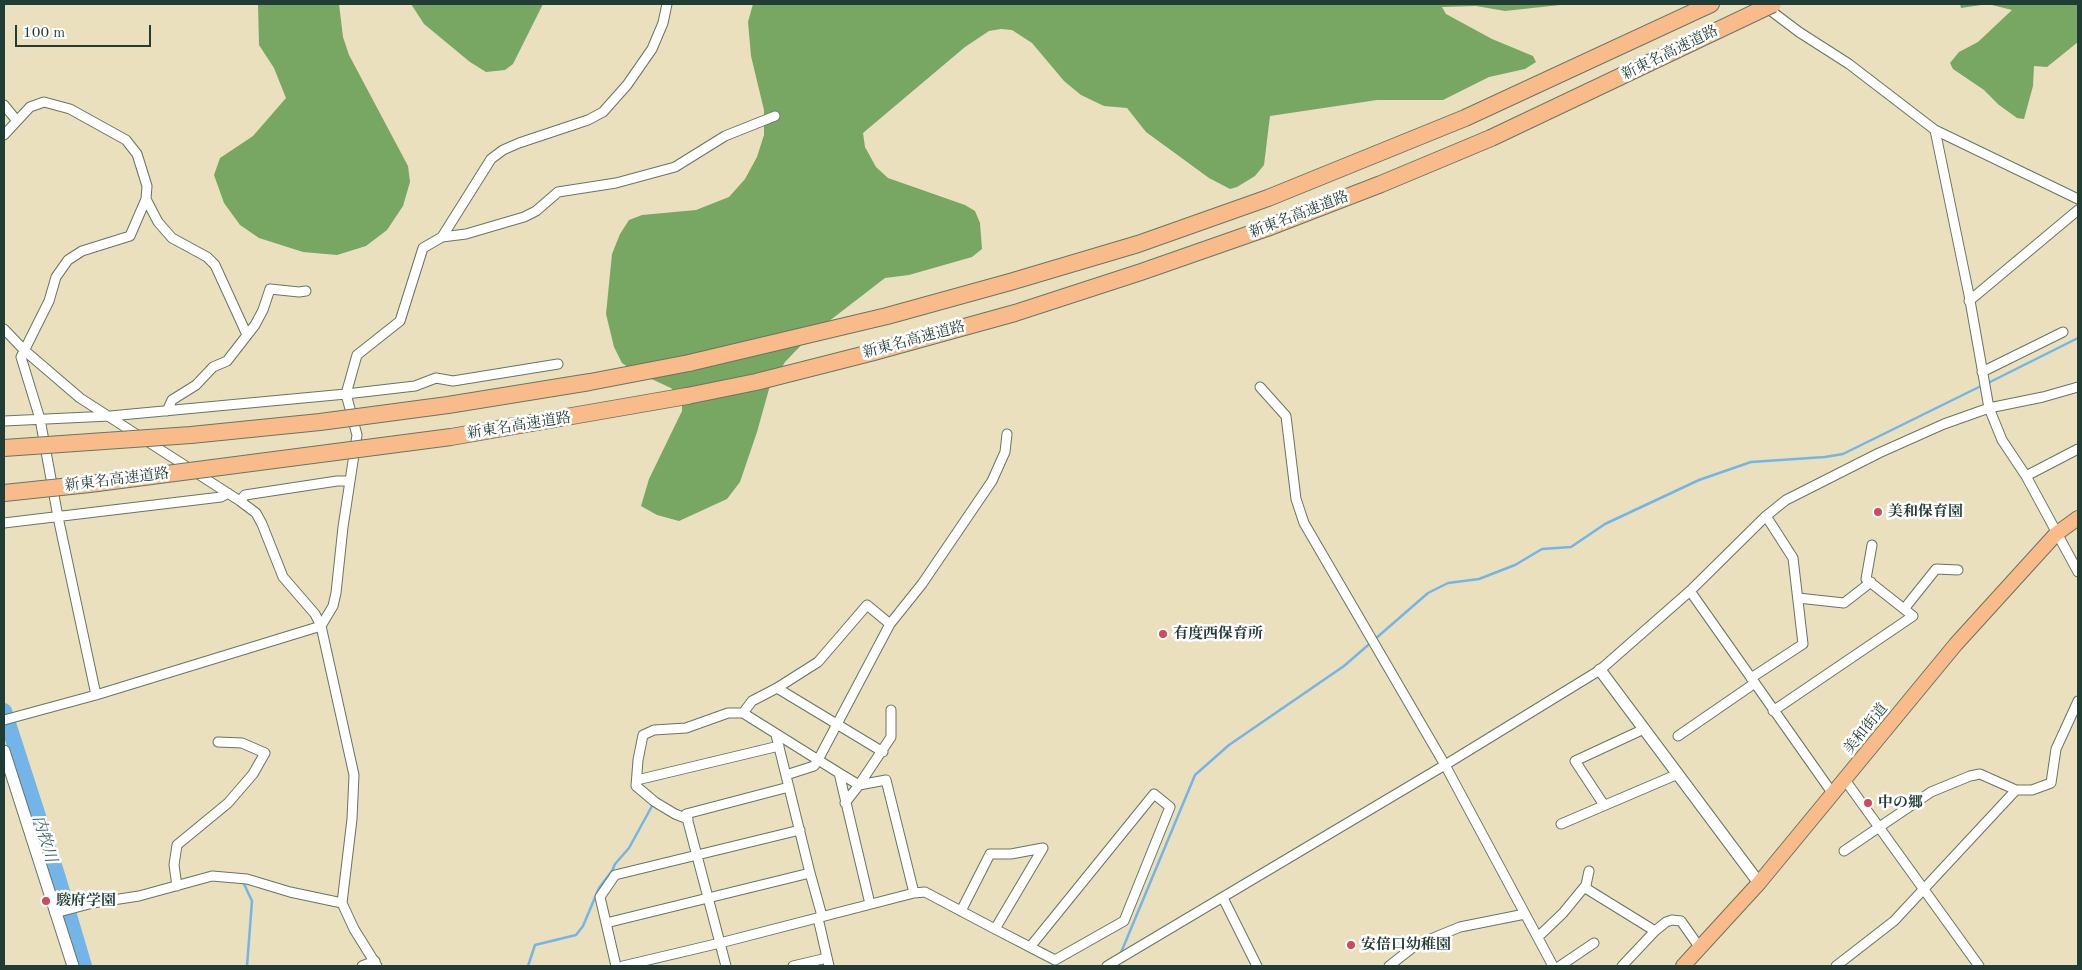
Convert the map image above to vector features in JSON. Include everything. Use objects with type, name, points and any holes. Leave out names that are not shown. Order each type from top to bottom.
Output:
[{"type":"highway","name":"新東名高速道路","points":[[4,448],[191,435],[320,422],[448,405],[689,364],[896,314],[1138,244],[1268,198],[1465,118],[1711,4]]},
{"type":"highway","name":"新東名高速道路","points":[[4,493],[99,483],[451,437],[687,396],[756,382],[874,352],[1015,312],[1123,278],[1267,228],[1381,184],[1490,138],[1773,4]]},
{"type":"main road","name":"美和街道","points":[[1684,966],[1759,883],[1956,644],[2056,534],[2078,518]]},
{"type":"street","points":[[442,237],[491,159],[503,150],[519,143],[588,120],[603,112],[627,85],[652,49],[663,23],[667,4]]},
{"type":"street","points":[[1761,4],[1799,32],[1849,64],[1935,130],[2078,200]]},
{"type":"street","points":[[4,135],[30,107],[44,102],[70,109],[126,140],[136,154],[147,186],[146,199],[130,236],[82,251],[68,260],[56,277],[49,301],[21,357],[40,419],[58,517],[96,695]]},
{"type":"street","points":[[4,106],[17,121]]},
{"type":"street","points":[[8,718],[96,695],[321,626],[333,606],[336,593],[343,527],[357,435],[346,394],[357,355],[400,321],[423,248],[442,237],[466,234],[524,217],[536,211],[558,192],[616,183],[675,167],[725,136],[775,116]]},
{"type":"street","points":[[1935,130],[1970,301],[1989,408],[2002,440],[2026,476],[2078,572]]},
{"type":"street","points":[[146,199],[158,222],[172,238],[208,257],[215,264],[247,335]]},
{"type":"street","points":[[1970,301],[2078,210]]},
{"type":"street","points":[[167,412],[172,400],[196,385],[213,367],[227,361],[263,310],[270,289],[306,291]]},
{"type":"street","points":[[4,329],[24,350],[80,398],[240,500],[256,513],[283,577],[315,614],[321,626],[354,775],[352,819],[342,903],[354,929],[376,964],[362,966]]},
{"type":"street","points":[[1982,372],[2063,332]]},
{"type":"street","points":[[4,421],[167,412],[346,394],[415,386],[436,378],[453,381],[558,364]]},
{"type":"street","points":[[1260,387],[1286,416],[1296,500],[1304,523],[1445,765],[1553,966]]},
{"type":"street","points":[[1110,964],[1445,765],[1600,670],[1690,591],[1766,516],[1786,500],[1879,452],[1944,424],[1989,408],[2078,387]]},
{"type":"street","points":[[786,775],[814,766],[818,760],[890,624],[922,584],[992,481],[1005,452],[1007,434]]},
{"type":"street","points":[[2026,476],[2078,449]]},
{"type":"street","points":[[240,500],[245,494],[337,481],[350,481]]},
{"type":"street","points":[[4,523],[221,497],[228,493]]},
{"type":"street","points":[[1678,736],[1803,644],[1793,558],[1766,516]]},
{"type":"street","points":[[1773,711],[1913,616],[1866,578],[1872,545]]},
{"type":"street","points":[[1904,609],[1936,569],[1958,570]]},
{"type":"street","points":[[1798,598],[1844,603],[1870,582]]},
{"type":"street","points":[[1690,591],[1832,794]]},
{"type":"street","points":[[743,713],[752,701],[777,688],[818,662],[868,605],[890,624]]},
{"type":"street","points":[[1600,670],[1759,883]]},
{"type":"street","points":[[777,688],[883,752]]},
{"type":"street","points":[[1844,851],[1931,792],[1970,776],[1980,774],[2016,790],[2032,790],[2051,783],[2056,749],[2078,701]]},
{"type":"street","points":[[845,803],[883,752],[891,737],[891,710]]},
{"type":"street","points":[[688,819],[675,814],[655,802],[636,786],[643,734],[654,730],[686,728],[728,713],[743,713],[860,785],[886,780],[914,893]]},
{"type":"street","points":[[1604,806],[1574,761],[1644,729]]},
{"type":"street","points":[[776,735],[810,872],[828,962],[793,966]]},
{"type":"street","points":[[177,886],[174,865],[178,844],[228,803],[253,774],[265,753],[242,743],[218,742]]},
{"type":"street","points":[[637,780],[779,746]]},
{"type":"street","points":[[4,751],[59,912],[73,966]]},
{"type":"street","points":[[839,773],[870,904]]},
{"type":"street","points":[[1561,824],[1678,774]]},
{"type":"street","points":[[1845,780],[1976,966]]},
{"type":"street","points":[[726,966],[686,814],[789,787]]},
{"type":"street","points":[[1836,966],[1894,921],[2016,790]]},
{"type":"street","points":[[623,966],[914,893],[925,892],[995,929],[1055,960],[1124,921],[1170,807],[1154,794],[1030,947]]},
{"type":"street","points":[[616,966],[600,897],[615,875],[800,830]]},
{"type":"street","points":[[961,911],[990,854],[1011,854],[1043,848],[995,929]]},
{"type":"street","points":[[1538,938],[1563,913],[1586,885],[1589,870]]},
{"type":"street","points":[[606,924],[810,872]]},
{"type":"street","points":[[59,912],[75,907],[139,896],[212,876],[230,876],[342,903]]},
{"type":"street","points":[[1586,885],[1587,889],[1655,931]]},
{"type":"street","points":[[1223,898],[1257,966]]},
{"type":"street","points":[[1389,966],[1416,946],[1460,927],[1525,914]]},
{"type":"street","points":[[1622,966],[1666,922],[1678,920],[1700,948]]},
{"type":"street","points":[[1560,966],[1594,943]]},
{"type":"green space","points":[[258,4],[339,4],[343,37],[349,55],[408,166],[410,182],[403,206],[387,230],[366,246],[337,255],[303,252],[259,238],[240,225],[224,203],[214,175],[220,158],[253,136],[286,98],[274,68],[259,45]]},
{"type":"green space","points":[[411,4],[543,4],[513,64],[505,70],[486,72],[470,62],[424,24]]},
{"type":"green space","points":[[753,4],[1569,4],[1505,11],[1476,6],[1442,7],[1446,14],[1492,39],[1533,56],[1536,62],[1525,69],[1489,77],[1443,100],[1377,100],[1270,116],[1264,165],[1255,176],[1230,189],[1209,178],[1146,132],[1127,108],[1104,106],[1081,95],[1064,81],[1032,43],[1012,30],[989,31],[965,47],[863,133],[865,147],[876,167],[888,178],[965,205],[975,211],[980,223],[982,249],[972,257],[909,275],[885,278],[811,335],[785,362],[769,389],[740,482],[727,499],[679,521],[657,515],[641,506],[649,479],[682,411],[682,400],[671,388],[634,371],[622,363],[614,347],[606,314],[612,254],[620,234],[629,220],[642,215],[696,210],[729,197],[745,179],[757,157],[764,135],[764,110],[751,56],[748,22]]},
{"type":"green space","points":[[1960,4],[1988,4],[1961,8]]},
{"type":"green space","points":[[1988,4],[2078,4],[2078,42],[2047,67],[2034,66],[2033,86],[2024,119],[2017,118],[1999,105],[1984,90],[1953,69],[1950,63],[1959,52],[1978,42],[2012,10]]},
{"type":"waterway","points":[[1988,383],[2078,338]]},
{"type":"waterway","points":[[1120,955],[1195,775],[1229,745],[1344,666],[1428,593],[1448,583],[1479,579],[1515,565],[1542,549],[1571,547],[1605,524],[1699,480],[1751,462],[1843,454],[1983,385]]},
{"type":"waterway","name":"内牧川","points":[[4,711],[58,878],[84,966]]},
{"type":"waterway","points":[[528,966],[535,945],[576,935],[583,926],[599,888],[615,864],[629,848],[652,806]]},
{"type":"waterway","points":[[244,884],[252,901],[247,966]]},
{"type":"place","name":"美和保育園","points":[[1878,512]]},
{"type":"place","name":"有度西保育所","points":[[1163,634]]},
{"type":"place","name":"中の郷","points":[[1868,803]]},
{"type":"place","name":"駿府学園","points":[[46,901]]},
{"type":"place","name":"安倍口幼稚園","points":[[1351,945]]}]
